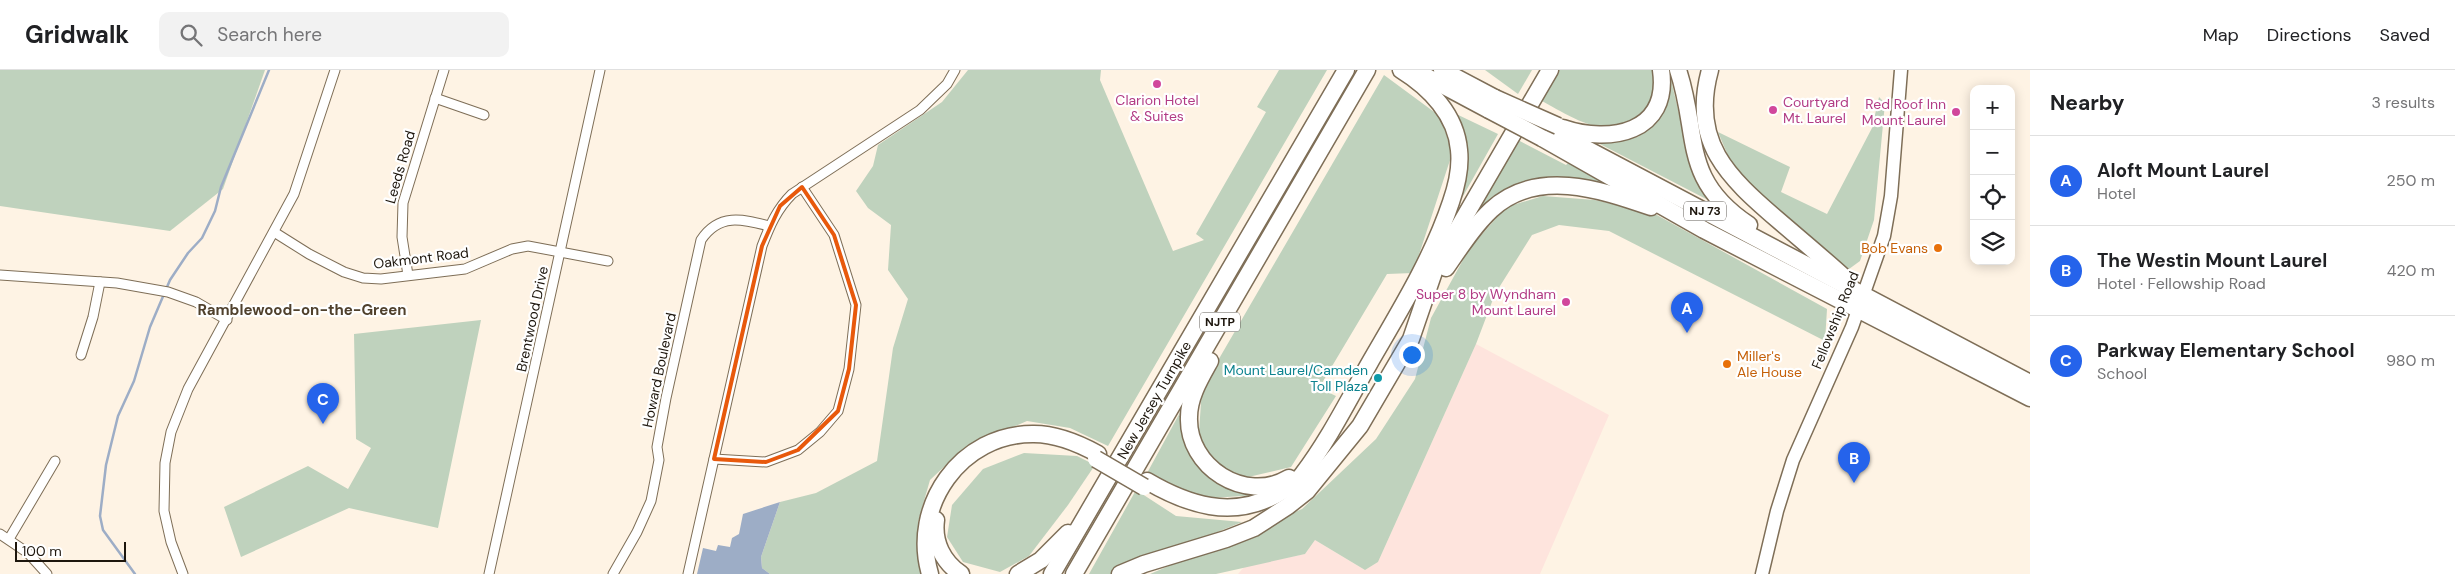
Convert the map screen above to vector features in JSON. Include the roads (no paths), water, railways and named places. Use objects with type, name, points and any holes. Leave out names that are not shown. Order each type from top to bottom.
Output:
[{"type":"highway","name":"New Jersey Turnpike","points":[[1052,574],[1346,70]]},
{"type":"highway","name":"New Jersey Turnpike","points":[[1074,574],[1367,70]]},
{"type":"highway","points":[[1120,574],[1144,564],[1226,539],[1260,524],[1307,491],[1360,426],[1411,339],[1416,299],[1448,212],[1458,177],[1460,158],[1455,130],[1441,105],[1427,89],[1402,70]]},
{"type":"highway","points":[[1414,70],[1549,131],[1597,136],[1617,134],[1634,129],[1648,118],[1658,103],[1662,88],[1661,70]]},
{"type":"highway","points":[[1442,70],[1492,104]]},
{"type":"highway","points":[[1416,299],[1430,264],[1542,70]]},
{"type":"highway","points":[[1146,484],[1189,502],[1209,507],[1240,508],[1259,503],[1286,489],[1302,475],[1416,299],[1550,70]]},
{"type":"highway","points":[[1678,70],[1694,155],[1712,192],[1735,216],[1824,274]]},
{"type":"highway","points":[[1710,70],[1706,92],[1706,121],[1711,139],[1722,164],[1742,189],[1860,302]]},
{"type":"highway","name":"NJ 73","points":[[1549,131],[1704,230],[2030,383]]},
{"type":"highway","name":"NJ 73","points":[[1549,131],[1824,274],[1860,302],[2030,398]]},
{"type":"highway","points":[[1416,299],[1490,210],[1515,193],[1532,187],[1561,185],[1609,194],[1659,210],[1704,230]]},
{"type":"highway","points":[[1281,218],[1258,271],[1194,393],[1188,417],[1190,432],[1198,452],[1207,465],[1220,476],[1241,485],[1262,486],[1284,481],[1298,472],[1315,455]]},
{"type":"highway","points":[[1018,574],[1049,553],[1072,529],[1132,427],[1145,414]]},
{"type":"highway","points":[[930,574],[926,534],[932,506],[941,487],[952,471],[975,452],[1003,438],[1033,434],[1064,438],[1194,511],[1217,516],[1239,515],[1262,509],[1284,499],[1331,461]]},
{"type":"highway","points":[[961,574],[950,565],[941,551],[935,525],[943,498],[954,480],[968,465],[996,448],[1028,441],[1066,446],[1097,456]]},
{"type":"street","points":[[183,574],[171,542],[164,511],[167,448],[181,403],[274,232],[299,181],[335,70]]},
{"type":"street","name":"Leeds Road","points":[[408,275],[403,245],[402,212],[444,70]]},
{"type":"street","name":"Brentwood Drive","points":[[489,574],[600,70]]},
{"type":"street","points":[[688,574],[762,246],[780,206],[802,187],[920,110],[947,84],[955,70]]},
{"type":"street","name":"Fellowship Road","points":[[1762,574],[1777,511],[1793,460],[1881,248],[1888,218],[1899,72]]},
{"type":"street","points":[[436,98],[484,115]]},
{"type":"street","points":[[714,459],[766,462],[798,450],[820,432],[838,411],[849,369],[856,305],[834,235],[802,187]]},
{"type":"street","name":"Howard Boulevard","points":[[613,574],[637,532],[651,501],[659,460],[656,447],[701,240],[708,230],[719,222],[746,220],[770,226]]},
{"type":"street","name":"Oakmont Road","points":[[274,232],[309,254],[353,276],[372,279],[465,269],[521,247],[561,251],[608,261]]},
{"type":"street","points":[[0,275],[100,282],[137,286],[178,294],[196,302],[226,320]]},
{"type":"street","points":[[81,355],[93,317],[100,282]]},
{"type":"street","points":[[47,574],[28,553],[4,537],[55,461]]},
{"type":"water","points":[[780,502],[761,557],[762,568],[770,574],[697,574],[703,548],[716,551],[718,545],[730,547],[732,538],[739,534],[743,514]]},
{"type":"waterway","points":[[135,574],[103,530],[100,516],[106,465],[118,416],[134,381],[150,327],[170,280],[188,253],[202,238],[215,211],[221,187],[269,70]]},
{"type":"place","name":"Clarion Hotel & Suites","points":[[1157,84]]},
{"type":"place","name":"Courtyard Mt. Laurel","points":[[1773,110]]},
{"type":"place","name":"Red Roof Inn Mount Laurel","points":[[1956,112]]},
{"type":"place","name":"Bob Evans","points":[[1938,248]]},
{"type":"place","name":"Super 8 by Wyndham Mount Laurel","points":[[1566,302]]},
{"type":"place","name":"Aloft Mount Laurel","points":[[1687,333]]},
{"type":"place","name":"Miller's Ale House","points":[[1727,364]]},
{"type":"place","name":"Mount Laurel/Camden Toll Plaza","points":[[1378,378]]},
{"type":"place","name":"Parkway Elementary School","points":[[323,424]]},
{"type":"place","name":"The Westin Mount Laurel","points":[[1854,483]]},
{"type":"district","name":"Ramblewood-on-the-Green","points":[[302,310]]}]
